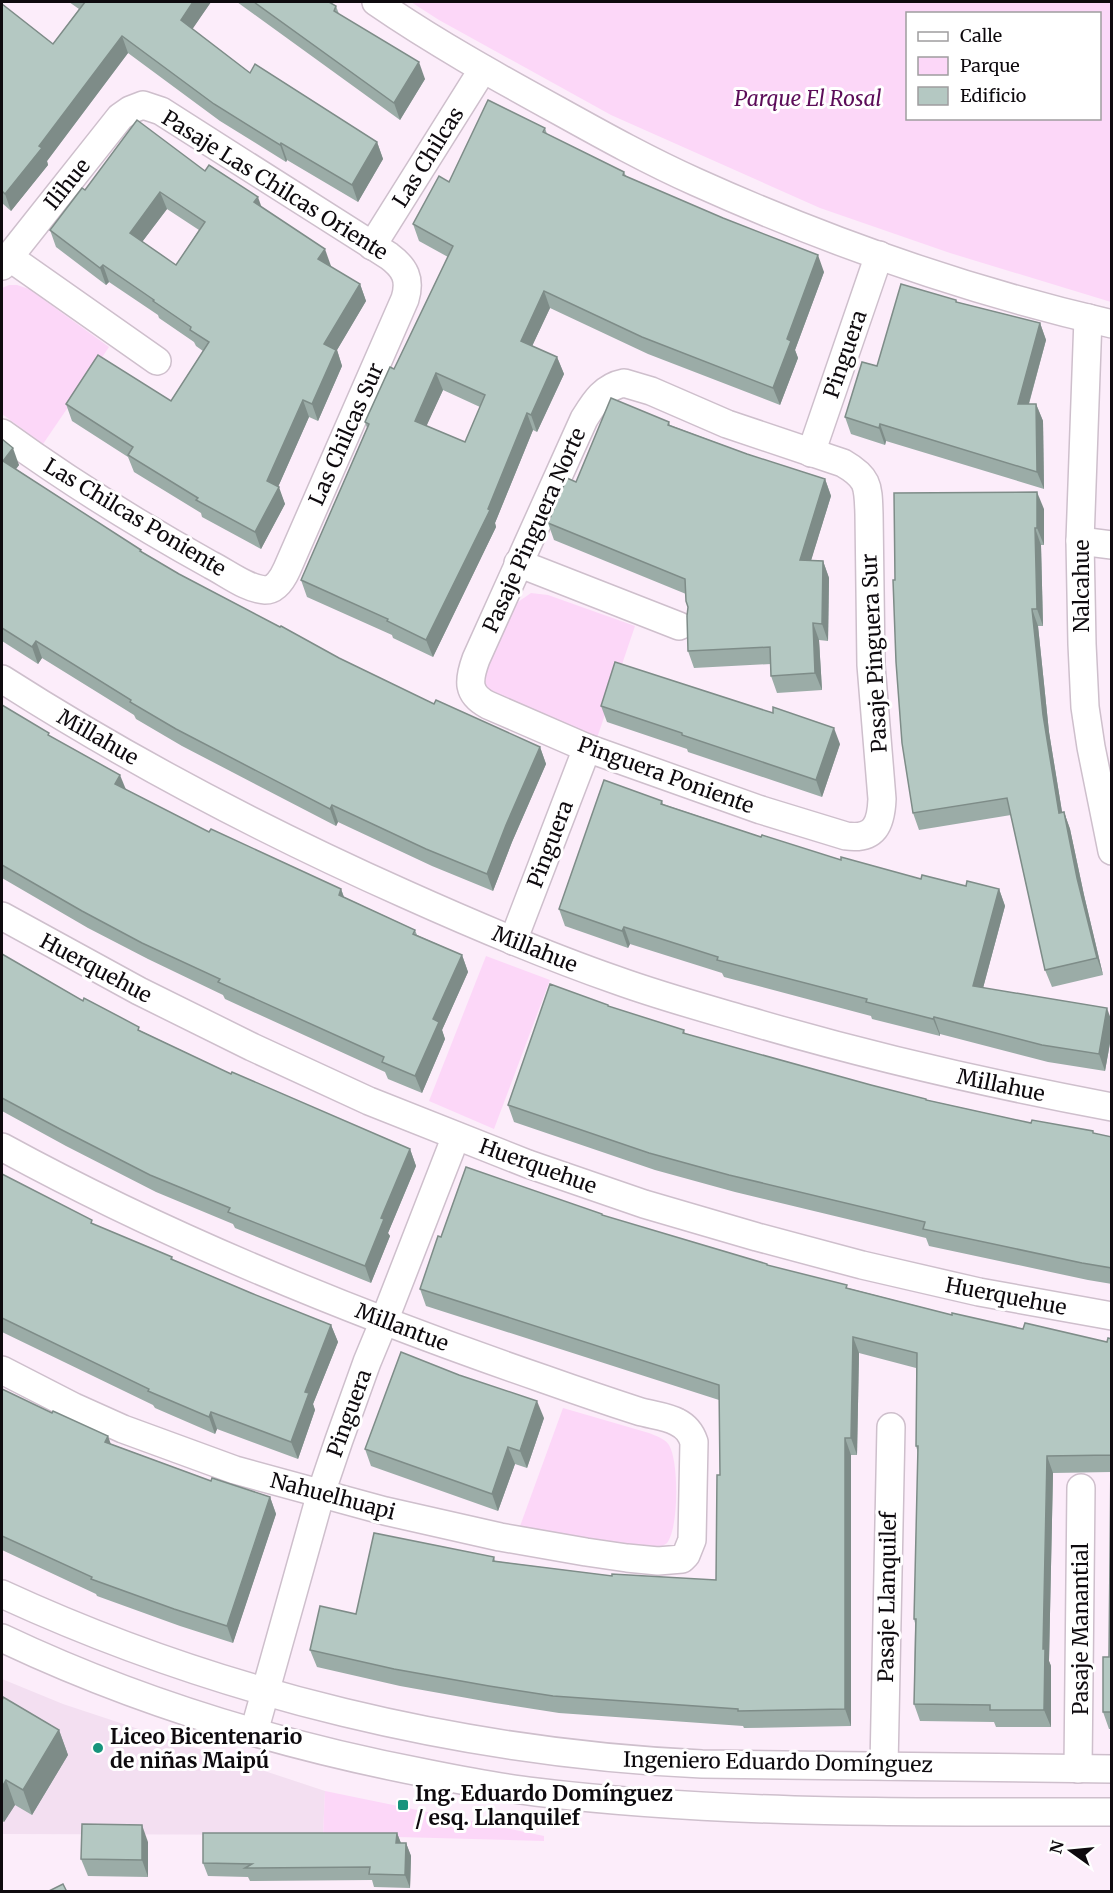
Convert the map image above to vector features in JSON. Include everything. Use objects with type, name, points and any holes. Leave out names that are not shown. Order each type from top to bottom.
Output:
[{"type":"street","points":[[376,2],[483,69],[611,139],[695,181],[788,221],[879,255],[966,284],[1100,321]]},
{"type":"street","name":"Las Chilcas","points":[[372,246],[483,69]]},
{"type":"street","name":"Pasaje Las Chilcas Oriente","points":[[137,106],[143,105],[161,111],[394,260],[406,276]]},
{"type":"street","name":"Ilihue","points":[[5,261],[120,117],[137,106]]},
{"type":"street","name":"Pinguera","points":[[811,453],[879,255]]},
{"type":"street","points":[[5,261],[157,361]]},
{"type":"street","name":"Las Chilcas Sur","points":[[273,588],[288,569],[405,298],[408,282],[406,276]]},
{"type":"street","name":"Nalcahue","points":[[1100,321],[1080,541],[1084,685],[1101,749],[1112,851]]},
{"type":"street","name":"Pasaje Pinguera Norte","points":[[471,687],[472,669],[518,563],[591,406],[608,388],[624,383],[633,385],[727,424],[811,453]]},
{"type":"street","name":"Las Chilcas Poniente","points":[[2,433],[73,481],[194,555],[249,585],[267,590],[273,588]]},
{"type":"street","name":"Pasaje Pinguera Sur","points":[[811,453],[843,463],[859,473],[865,480],[868,496],[871,665],[882,799],[880,818],[871,832]]},
{"type":"street","points":[[1080,541],[1112,545]]},
{"type":"street","points":[[518,563],[679,626]]},
{"type":"street","name":"Millahue","points":[[2,679],[109,744],[213,801],[354,871],[513,941],[618,981],[795,1034],[979,1081],[1112,1107]]},
{"type":"street","name":"Pinguera Poniente","points":[[471,687],[474,696],[488,705],[587,748],[812,827],[857,838],[867,836],[871,832]]},
{"type":"street","name":"Pinguera","points":[[513,941],[587,748]]},
{"type":"street","name":"Huerquehue","points":[[2,916],[78,959],[197,1021],[369,1101],[528,1164],[644,1204],[758,1237],[979,1292],[1112,1316]]},
{"type":"street","name":"Pinguera","points":[[254,1732],[321,1493],[357,1389],[456,1136]]},
{"type":"street","name":"Millantue","points":[[2,1147],[134,1214],[212,1250],[384,1322],[480,1358],[675,1421],[684,1426],[691,1433],[695,1454],[692,1540],[682,1559]]},
{"type":"street","name":"Nahuelhuapi","points":[[2,1370],[123,1429],[235,1470],[435,1523],[549,1546],[658,1561],[682,1559]]},
{"type":"street","name":"Pasaje Llanquilef","points":[[884,1766],[891,1428]]},
{"type":"street","name":"Pasaje Manantial","points":[[1078,1769],[1081,1488]]},
{"type":"street","name":"Ingeniero Eduardo Domínguez","points":[[2,1594],[140,1651],[327,1708],[426,1731],[572,1754],[656,1762],[1112,1769]]},
{"type":"street","name":"Ingeniero Eduardo Domínguez","points":[[2,1638],[74,1670],[147,1698],[254,1732],[373,1763],[534,1792],[621,1801],[850,1810],[1112,1812]]},
{"type":"shaded area","name":"Liceo Bicentenario de niñas Maipú","points":[[2,1679],[63,1704],[325,1791],[323,1835],[2,1834]]},
{"type":"green space","name":"Parque El Rosal","points":[[411,2],[1111,2],[1111,302],[950,253],[820,208],[611,115],[439,20]]},
{"type":"green space","points":[[9,285],[29,289],[109,347],[43,444],[2,414],[2,288]]},
{"type":"green space","points":[[531,593],[548,595],[635,626],[597,738],[487,689],[484,678],[488,660],[518,602]]},
{"type":"green space","points":[[486,956],[550,980],[494,1129],[429,1101]]},
{"type":"green space","points":[[563,1408],[649,1433],[669,1445],[675,1465],[676,1510],[667,1543],[654,1550],[519,1529]]},
{"type":"green space","points":[[325,1791],[544,1836],[544,1841],[323,1835]]},
{"type":"building","points":[[85,2],[193,2],[181,20],[250,73],[255,64],[377,142],[352,185],[281,143],[280,145],[214,104],[122,36],[39,146],[42,148],[5,194],[2,191],[2,4],[53,44]]},
{"type":"building","points":[[254,2],[329,2],[336,6],[334,11],[419,62],[394,103]]},
{"type":"building","points":[[488,100],[545,128],[543,132],[624,172],[623,175],[723,218],[818,255],[787,339],[791,341],[773,388],[642,337],[544,291],[521,341],[557,357],[531,415],[527,413],[488,509],[490,510],[426,640],[387,621],[388,619],[301,580],[369,424],[365,422],[390,367],[394,369],[453,246],[413,224],[439,176],[449,182]],"holes":[[[436,373],[485,395],[465,442],[415,421]]]},
{"type":"building","points":[[137,120],[205,171],[209,165],[258,197],[254,202],[325,249],[318,259],[360,284],[324,344],[336,350],[312,404],[303,400],[267,481],[279,487],[255,532],[196,500],[198,498],[128,455],[133,447],[66,404],[98,355],[171,401],[209,342],[190,330],[191,327],[154,300],[103,265],[100,268],[50,230],[82,188],[85,190]],"holes":[[[160,192],[205,222],[176,265],[130,233]]]},
{"type":"building","points":[[901,284],[956,300],[956,302],[1040,323],[1018,404],[1036,404],[1037,472],[880,424],[879,428],[845,417],[862,362],[877,366]]},
{"type":"building","points":[[611,398],[669,422],[668,425],[825,479],[800,560],[823,561],[822,624],[813,623],[815,673],[771,676],[770,647],[688,651],[688,607],[685,579],[548,523],[567,478],[576,482]]},
{"type":"building","points":[[2,439],[13,448],[3,461],[179,574],[339,658],[434,704],[436,700],[540,747],[487,874],[426,849],[332,805],[330,809],[176,729],[36,641],[32,647],[2,628]]},
{"type":"building","points":[[1037,492],[1037,528],[1035,528],[1037,609],[1032,609],[1043,715],[1059,813],[1064,812],[1077,878],[1097,958],[1045,970],[1007,798],[913,813],[902,743],[893,580],[895,580],[894,493]]},
{"type":"building","points":[[615,662],[773,713],[773,707],[834,728],[816,780],[601,706]]},
{"type":"building","points":[[2,705],[49,733],[48,735],[120,775],[115,784],[209,832],[211,829],[341,889],[339,895],[415,930],[413,934],[462,955],[433,1019],[439,1022],[415,1076],[382,1062],[384,1057],[218,982],[220,979],[142,943],[2,865]]},
{"type":"building","points":[[604,780],[662,801],[661,804],[761,837],[762,835],[841,860],[841,857],[921,879],[922,875],[966,886],[967,881],[999,889],[973,986],[1107,1008],[1099,1054],[1042,1045],[866,1002],[867,999],[717,960],[718,957],[624,927],[622,931],[559,909]]},
{"type":"building","points":[[2,954],[83,1001],[84,998],[139,1027],[138,1030],[231,1074],[232,1072],[410,1149],[381,1218],[384,1219],[365,1266],[228,1212],[230,1208],[150,1175],[2,1098]]},
{"type":"building","points":[[550,984],[608,1006],[684,1030],[683,1033],[926,1100],[1031,1123],[1032,1120],[1093,1131],[1093,1133],[1112,1137],[1112,1268],[923,1229],[925,1222],[729,1175],[649,1153],[508,1105]]},
{"type":"building","points":[[466,1167],[602,1215],[767,1265],[847,1285],[846,1288],[952,1315],[952,1313],[1023,1329],[1025,1323],[1107,1342],[1108,1338],[1112,1339],[1112,1712],[1103,1712],[1103,1657],[1109,1657],[1111,1455],[1047,1456],[1044,1710],[990,1710],[990,1705],[914,1704],[917,1353],[853,1337],[851,1438],[845,1438],[845,1709],[738,1711],[738,1709],[553,1696],[394,1669],[310,1650],[320,1606],[356,1614],[374,1533],[494,1557],[493,1561],[612,1576],[612,1574],[716,1580],[717,1475],[720,1475],[719,1385],[420,1289],[438,1236],[441,1237]]},
{"type":"building","points":[[2,1174],[92,1220],[91,1223],[251,1293],[331,1325],[305,1392],[309,1393],[291,1442],[211,1412],[209,1417],[148,1391],[149,1389],[2,1318]]},
{"type":"building","points":[[401,1352],[459,1375],[537,1401],[520,1451],[508,1447],[492,1494],[365,1449]]},
{"type":"building","points":[[2,1389],[108,1436],[105,1442],[211,1481],[212,1478],[270,1497],[227,1626],[91,1579],[92,1577],[2,1536]]},
{"type":"building","points":[[3,1697],[59,1730],[23,1790],[6,1780],[2,1787]]},
{"type":"building","points":[[82,1824],[142,1825],[142,1860],[81,1859]]},
{"type":"building","points":[[203,1833],[397,1833],[396,1843],[406,1843],[405,1875],[369,1874],[370,1867],[245,1868],[252,1864],[203,1863]]},
{"type":"building","points":[[63,1884],[67,1892],[47,1892]]},
{"type":"place","name":"Liceo Bicentenario de niñas Maipú","points":[[98,1748]]},
{"type":"place","name":"Ing. Eduardo Domínguez / esq. Llanquilef","points":[[403,1805]]}]
